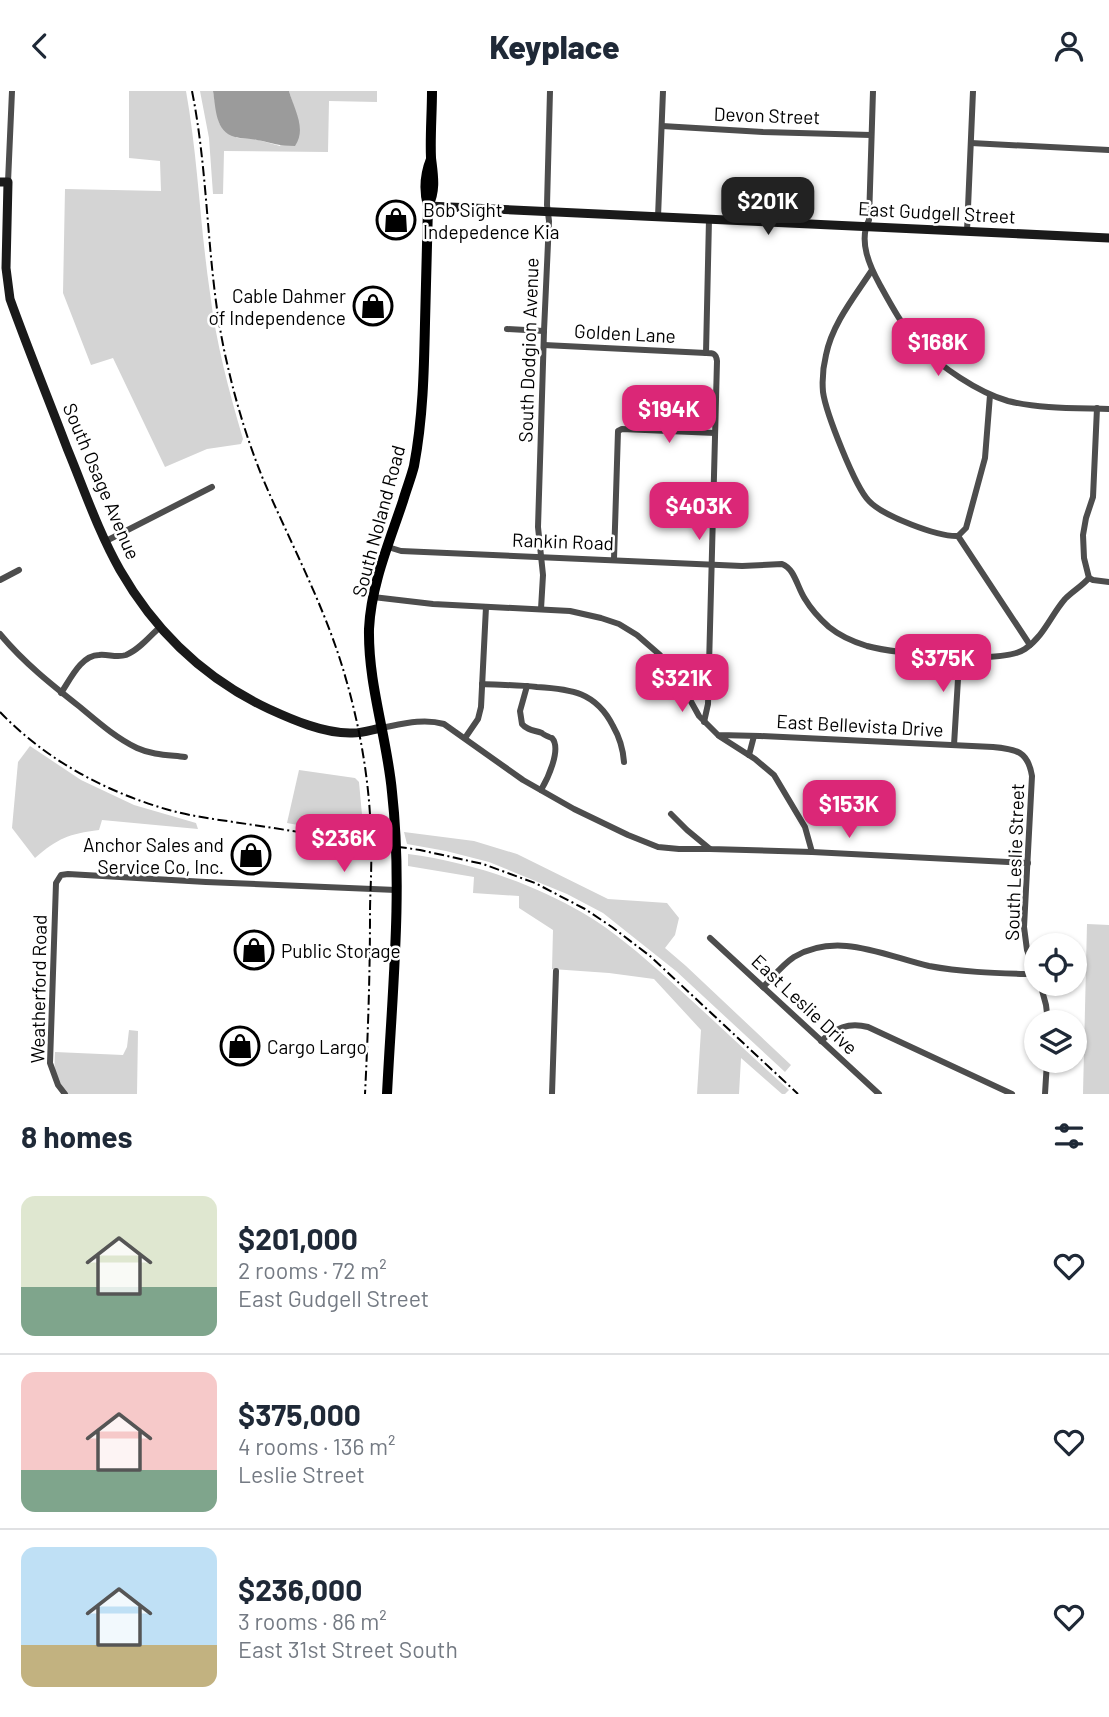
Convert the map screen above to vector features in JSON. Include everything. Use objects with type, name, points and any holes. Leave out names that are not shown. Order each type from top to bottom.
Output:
[{"type":"main road","name":"South Noland Road","points":[[387,1094],[396,890],[395,832],[392,790],[372,683],[369,627],[373,597],[413,469],[420,427],[428,206],[433,197],[434,174],[431,159],[432,91]]},
{"type":"street","name":"South Osage Avenue","points":[[12,91],[4,182],[6,268],[10,299],[81,483],[106,541],[132,589],[160,627],[183,652],[215,678],[251,701],[320,728],[348,733],[381,728]]},
{"type":"street","name":"South Dodgion Avenue","points":[[541,609],[543,575],[538,527],[549,221],[550,91]]},
{"type":"street","points":[[657,217],[663,91]]},
{"type":"street","points":[[873,91],[866,250],[872,270],[892,307],[917,343],[954,373],[990,395],[1024,404],[1109,409]]},
{"type":"street","points":[[967,231],[973,91]]},
{"type":"street","name":"Devon Street","points":[[662,126],[871,135]]},
{"type":"street","points":[[971,143],[1109,150]]},
{"type":"street","name":"East Gudgell Street","points":[[428,206],[1109,238]]},
{"type":"street","points":[[704,722],[708,703],[717,358],[714,353],[706,353],[709,219]]},
{"type":"street","points":[[872,270],[829,341],[822,378],[827,410],[857,484],[869,501],[884,512],[911,524],[949,536],[958,535],[966,528],[985,458],[990,395]]},
{"type":"street","points":[[507,329],[544,331]]},
{"type":"street","name":"Golden Lane","points":[[544,345],[706,353]]},
{"type":"street","points":[[1089,578],[1084,558],[1083,535],[1094,497],[1097,408]]},
{"type":"street","points":[[614,559],[618,431],[715,433]]},
{"type":"street","points":[[106,541],[212,487]]},
{"type":"street","points":[[958,535],[1030,645]]},
{"type":"street","name":"Rankin Road","points":[[387,547],[401,551],[787,566]]},
{"type":"street","points":[[791,559],[787,566],[806,601],[830,627],[845,637],[870,647],[916,655],[996,658],[1025,649],[1045,629],[1065,600],[1089,578]]},
{"type":"street","points":[[0,580],[19,570]]},
{"type":"street","points":[[1089,578],[1109,582]]},
{"type":"street","points":[[373,597],[433,604],[570,611],[619,624],[653,648],[679,680],[704,722],[718,735],[766,767],[781,786],[805,827],[812,852]]},
{"type":"street","points":[[465,738],[478,719],[485,607]]},
{"type":"street","points":[[61,693],[87,659],[99,655],[127,655],[160,627]]},
{"type":"street","points":[[0,634],[16,653],[105,728],[138,748],[158,755],[185,757]]},
{"type":"street","points":[[954,745],[958,679],[971,657]]},
{"type":"street","points":[[679,680],[709,671]]},
{"type":"street","points":[[482,684],[573,690],[590,698],[608,716],[621,741],[624,762]]},
{"type":"street","points":[[527,686],[520,711],[522,724],[552,739],[555,746],[553,761],[541,790]]},
{"type":"street","points":[[381,728],[419,721],[444,724],[490,758],[574,809],[649,844],[671,849],[812,852],[1028,863]]},
{"type":"street","name":"East Bellevista Drive","points":[[718,735],[1007,748],[1021,753]]},
{"type":"street","points":[[749,755],[754,736]]},
{"type":"street","name":"South Leslie Street","points":[[1021,753],[1028,760],[1032,776],[1025,933]]},
{"type":"street","points":[[671,814],[710,849]]},
{"type":"street","name":"Weatherford Road","points":[[65,1094],[58,1085],[50,1063],[57,881],[61,875],[396,890]]},
{"type":"street","name":"East Leslie Drive","points":[[710,938],[879,1094]]},
{"type":"street","points":[[763,987],[796,956],[814,948],[833,945],[859,947],[960,971],[1024,974]]},
{"type":"street","points":[[552,1094],[556,971]]},
{"type":"street","points":[[821,1041],[840,1027],[862,1025],[1012,1094]]},
{"type":"street","points":[[1045,1094],[1046,1073]]},
{"type":"shaded area","points":[[129,91],[186,91],[213,312],[243,439],[241,444],[207,449],[165,467],[113,358],[91,365],[63,293],[65,189],[161,191],[160,161],[129,158]]},
{"type":"shaded area","points":[[200,91],[213,91],[219,123],[237,138],[255,139],[280,146],[293,104],[289,91],[377,91],[377,102],[329,101],[328,152],[224,151],[223,194],[213,194],[209,138]]},
{"type":"shaded area","points":[[213,91],[289,91],[300,126],[295,146],[238,138],[228,134],[220,125]]},
{"type":"shaded area","points":[[30,746],[81,780],[134,805],[196,823],[198,829],[102,820],[99,830],[64,838],[35,858],[12,828],[18,762]]},
{"type":"shaded area","points":[[299,770],[355,778],[359,782],[364,837],[287,823]]},
{"type":"shaded area","points":[[404,832],[474,841],[517,854],[608,899],[667,903],[679,918],[675,935],[665,948],[791,1065],[785,1072],[676,971],[603,913],[567,894],[489,862],[407,844]]},
{"type":"shaded area","points":[[408,854],[454,862],[498,875],[542,892],[594,920],[657,969],[789,1090],[782,1094],[741,1058],[739,1094],[697,1094],[701,1030],[654,979],[552,969],[553,930],[519,908],[519,896],[473,893],[474,877],[408,866]]},
{"type":"shaded area","points":[[1087,924],[1109,925],[1109,1094],[1083,1094],[1083,1073],[1087,1073]]},
{"type":"shaded area","points":[[129,1030],[138,1031],[137,1094],[65,1094],[55,1075],[55,1052],[123,1055]]},
{"type":"railway","points":[[192,91],[202,159],[215,296],[234,393],[263,479],[335,644],[349,690],[363,756],[369,801],[371,855],[365,1094]]},
{"type":"railway","points":[[0,712],[57,759],[100,784],[146,803],[198,816],[368,843]]},
{"type":"railway","points":[[378,844],[483,864],[535,883],[585,909],[650,956],[798,1094]]},
{"type":"place","name":"Bob Sight Indepedence Kia","points":[[396,220]]},
{"type":"place","name":"Cable Dahmer of Independence","points":[[373,306]]},
{"type":"place","name":"Anchor Sales and Service Co, Inc.","points":[[251,855]]},
{"type":"place","name":"Public Storage","points":[[254,950]]},
{"type":"place","name":"Cargo Largo","points":[[240,1046]]}]
